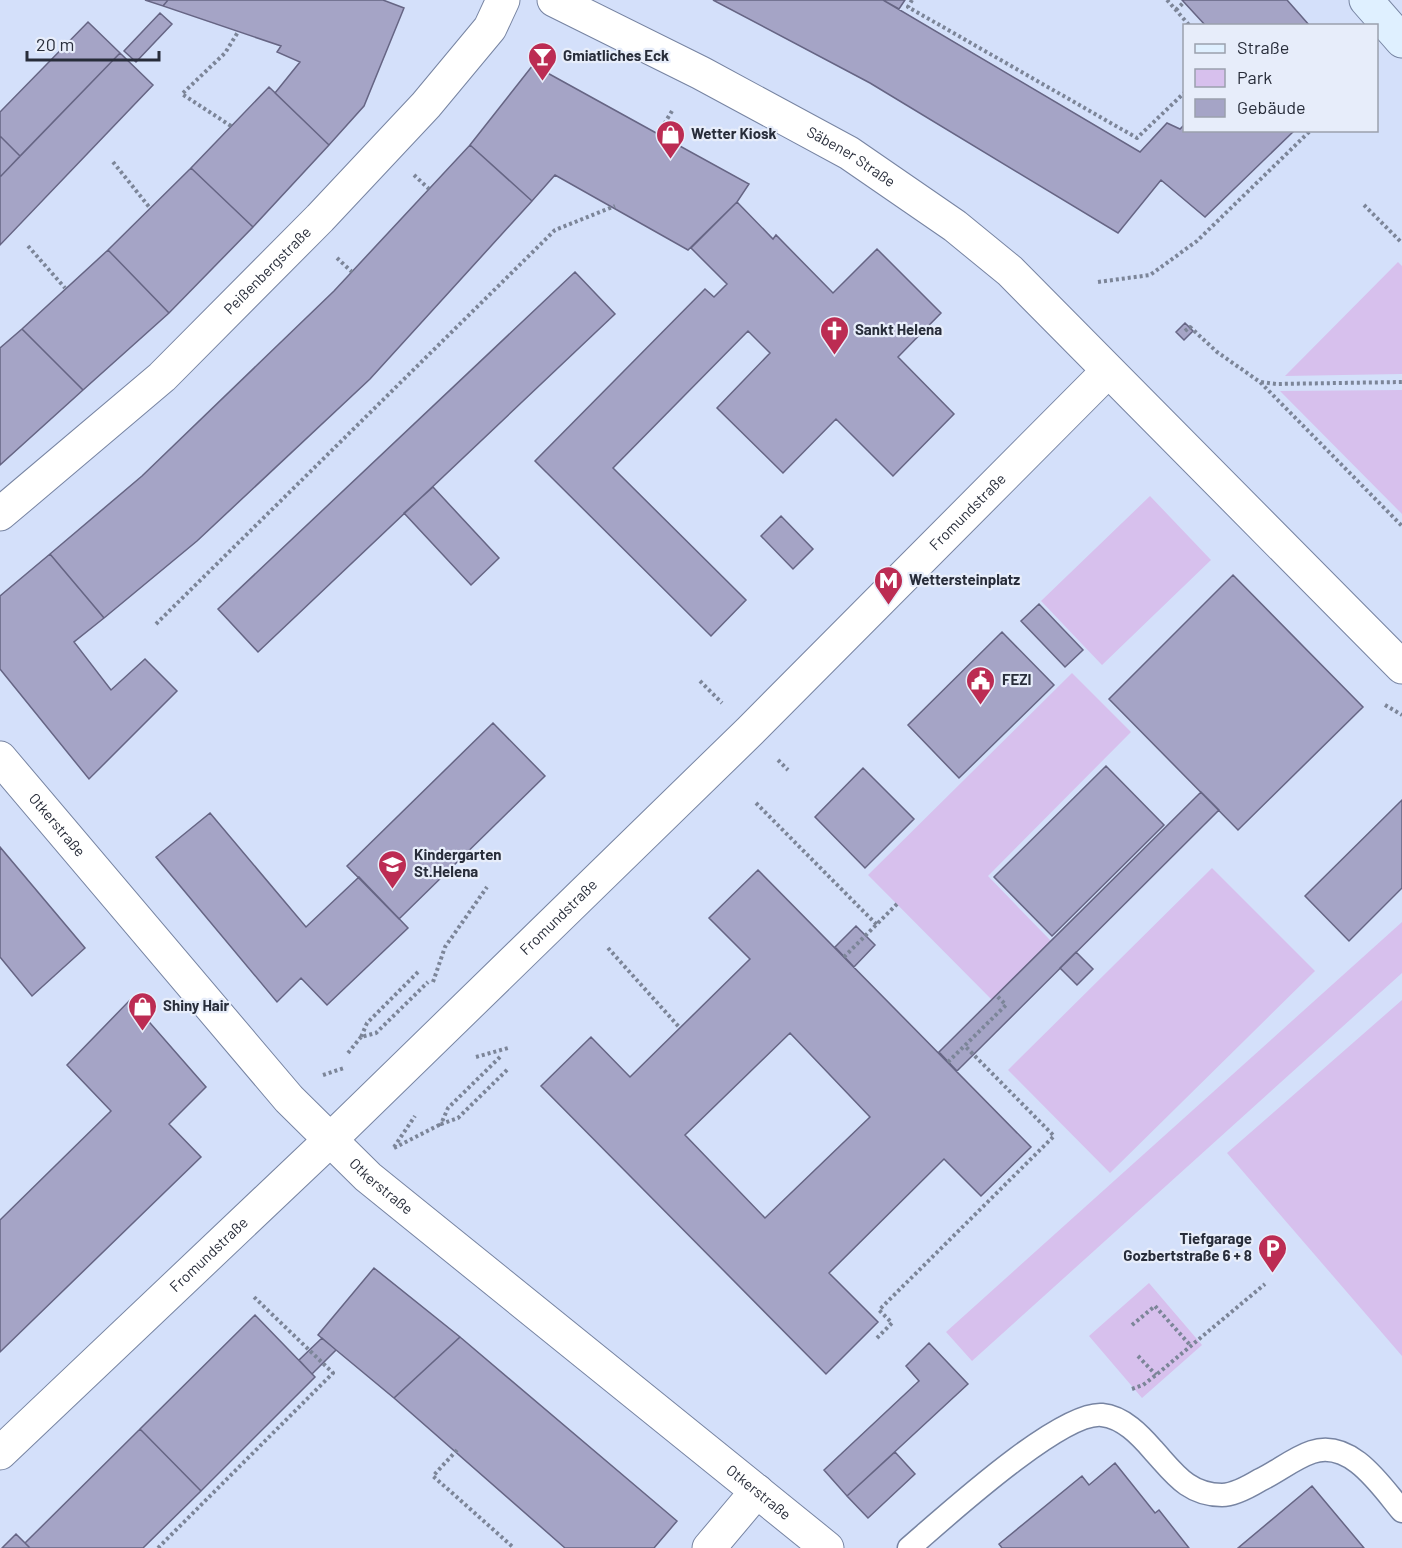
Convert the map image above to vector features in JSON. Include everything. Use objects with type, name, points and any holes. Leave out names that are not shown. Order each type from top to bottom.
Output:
[{"type":"main road","points":[[1366,0],[1402,41]]},
{"type":"street","name":"Peißenbergstraße","points":[[0,514],[162,376],[320,218],[433,97],[490,28],[503,0]]},
{"type":"street","name":"Säbener Straße","points":[[554,0],[701,73],[849,153],[955,226],[1010,271],[1108,371]]},
{"type":"street","points":[[1108,371],[1402,667]]},
{"type":"street","name":"Fromundstraße","points":[[0,1453],[329,1141],[750,731],[1108,371]]},
{"type":"street","name":"Otkerstraße","points":[[0,758],[288,1099],[329,1141],[368,1178],[827,1548]]},
{"type":"street","points":[[709,1548],[757,1491]]},
{"type":"lane","points":[[909,1548],[975,1491],[1033,1447],[1082,1417],[1102,1414],[1122,1422],[1139,1434],[1179,1478],[1197,1492],[1225,1495],[1250,1486],[1313,1451],[1325,1450],[1353,1458],[1367,1470],[1402,1510]]},
{"type":"path","points":[[912,0],[908,7],[1137,138],[1183,95]]},
{"type":"path","points":[[1167,0],[1188,24]]},
{"type":"path","points":[[1176,10],[1184,2]]},
{"type":"path","points":[[231,126],[182,94],[225,53],[238,32]]},
{"type":"path","points":[[658,134],[672,111]]},
{"type":"path","points":[[1098,282],[1150,274],[1188,248],[1309,132]]},
{"type":"path","points":[[113,162],[150,208]]},
{"type":"path","points":[[1364,205],[1402,243]]},
{"type":"path","points":[[156,624],[555,230],[615,206]]},
{"type":"path","points":[[28,246],[65,288]]},
{"type":"path","points":[[1185,331],[1190,327],[1217,352],[1260,382],[1402,526]]},
{"type":"path","points":[[1260,382],[1276,384],[1402,382]]},
{"type":"path","points":[[756,803],[877,925]]},
{"type":"path","points":[[431,988],[446,947],[487,887]]},
{"type":"path","points":[[844,957],[897,904]]},
{"type":"path","points":[[608,948],[680,1028]]},
{"type":"path","points":[[348,1053],[361,1037],[367,1023],[418,972]]},
{"type":"path","points":[[361,1037],[376,1033],[428,982]]},
{"type":"path","points":[[948,1062],[1006,1005],[996,995]]},
{"type":"path","points":[[877,1338],[892,1323],[879,1310],[1054,1136],[965,1046]]},
{"type":"path","points":[[471,1062],[479,1054],[508,1048]]},
{"type":"path","points":[[441,1124],[448,1108],[500,1058]]},
{"type":"path","points":[[316,1077],[354,1065]]},
{"type":"path","points":[[416,1114],[394,1148],[458,1118],[509,1068]]},
{"type":"path","points":[[1102,1414],[1131,1389],[1143,1385],[1156,1376],[1265,1284]]},
{"type":"path","points":[[158,1548],[333,1374],[254,1297]]},
{"type":"path","points":[[1131,1325],[1155,1306],[1191,1346]]},
{"type":"path","points":[[1138,1356],[1156,1376]]},
{"type":"path","points":[[457,1450],[433,1476],[514,1548]]},
{"type":"green space","points":[[1398,262],[1402,266],[1402,374],[1285,376]]},
{"type":"green space","points":[[1402,390],[1402,514],[1280,391]]},
{"type":"green space","points":[[1150,496],[1211,560],[1102,665],[1041,601]]},
{"type":"green space","points":[[1072,673],[1131,732],[988,876],[1051,941],[992,1000],[868,875]]},
{"type":"green space","points":[[1212,868],[1315,971],[1110,1173],[1008,1070]]},
{"type":"green space","points":[[1402,922],[1402,973],[972,1361],[946,1332]]},
{"type":"green space","points":[[1402,1000],[1402,1356],[1227,1153]]},
{"type":"green space","points":[[1149,1283],[1202,1345],[1142,1398],[1089,1336]]},
{"type":"building","points":[[145,0],[168,0],[163,6]]},
{"type":"building","points":[[168,0],[383,0],[404,8],[364,106],[329,145],[275,93],[300,62],[277,52],[281,46],[163,6]]},
{"type":"building","points":[[713,0],[883,0],[1140,152],[1167,123],[1180,129],[1183,126],[1183,132],[1293,132],[1205,217],[1161,180],[1118,233],[870,83]]},
{"type":"building","points":[[883,0],[905,0],[899,9]]},
{"type":"building","points":[[1182,0],[1287,0],[1308,24],[1204,24]]},
{"type":"building","points":[[160,13],[172,24],[136,62],[124,51]]},
{"type":"building","points":[[88,22],[120,53],[20,156],[0,136],[0,112]]},
{"type":"building","points":[[120,53],[153,85],[0,245],[0,177]]},
{"type":"building","points":[[533,65],[749,184],[737,202],[688,250],[555,175],[532,201],[470,145]]},
{"type":"building","points":[[269,87],[329,145],[253,227],[191,168]]},
{"type":"building","points":[[0,136],[20,156],[0,177]]},
{"type":"building","points":[[470,145],[532,201],[370,379],[197,541],[104,618],[50,554],[142,476],[334,291]]},
{"type":"building","points":[[191,168],[253,227],[169,313],[108,250]]},
{"type":"building","points":[[737,202],[773,239],[776,235],[833,293],[877,249],[941,313],[898,357],[954,414],[893,476],[836,419],[783,473],[717,408],[770,353],[748,331],[613,468],[746,600],[711,636],[535,461],[705,289],[714,297],[727,284],[691,248]]},
{"type":"building","points":[[108,250],[169,313],[83,390],[22,329]]},
{"type":"building","points":[[575,272],[615,314],[258,652],[218,609]]},
{"type":"building","points":[[1185,323],[1193,331],[1184,340],[1176,332]]},
{"type":"building","points":[[22,329],[83,390],[0,465],[0,348]]},
{"type":"building","points":[[433,487],[499,558],[471,585],[404,513]]},
{"type":"building","points":[[781,516],[813,549],[793,569],[761,536]]},
{"type":"building","points":[[50,554],[104,618],[74,642],[111,690],[145,659],[177,691],[89,779],[0,669],[0,596]]},
{"type":"building","points":[[1233,575],[1363,707],[1238,830],[1109,699]]},
{"type":"building","points":[[1039,604],[1083,650],[1065,667],[1021,621]]},
{"type":"building","name":"FEZI","points":[[1002,632],[1054,685],[959,778],[908,725]]},
{"type":"building","points":[[493,723],[545,776],[399,919],[347,866]]},
{"type":"building","points":[[1106,766],[1164,825],[1052,936],[994,877]]},
{"type":"building","points":[[863,768],[914,819],[865,868],[815,817]]},
{"type":"building","points":[[1201,792],[1219,810],[957,1071],[939,1052]]},
{"type":"building","points":[[1402,800],[1402,888],[1349,941],[1305,896]]},
{"type":"building","points":[[210,813],[306,927],[359,877],[408,928],[327,1005],[301,978],[277,1002],[156,857]]},
{"type":"building","points":[[0,847],[85,948],[32,996],[0,957]]},
{"type":"building","points":[[758,870],[1031,1147],[981,1196],[944,1159],[829,1273],[878,1322],[826,1374],[541,1086],[591,1037],[630,1077],[750,959],[709,918]],"holes":[[[790,1033],[870,1117],[765,1218],[685,1135]]]},
{"type":"building","points":[[856,926],[875,945],[854,967],[835,947]]},
{"type":"building","points":[[1076,952],[1093,969],[1077,985],[1060,968]]},
{"type":"building","points":[[130,1000],[206,1087],[169,1124],[201,1157],[0,1352],[0,1220],[111,1111],[67,1065]]},
{"type":"building","points":[[374,1268],[460,1337],[394,1398],[318,1335]]},
{"type":"building","points":[[255,1315],[315,1377],[201,1491],[140,1429]]},
{"type":"building","points":[[460,1337],[677,1521],[654,1548],[565,1548],[394,1398]]},
{"type":"building","points":[[322,1338],[336,1350],[312,1374],[299,1360]]},
{"type":"building","points":[[929,1343],[968,1384],[847,1496],[824,1470],[919,1381],[906,1366]]},
{"type":"building","points":[[140,1429],[201,1491],[143,1548],[30,1548],[25,1543]]},
{"type":"building","points":[[895,1452],[915,1474],[868,1518],[847,1496]]},
{"type":"building","points":[[1115,1463],[1155,1513],[1159,1510],[1189,1548],[1002,1548],[999,1544],[1082,1476],[1089,1485]]},
{"type":"building","points":[[1312,1486],[1364,1548],[1238,1548]]},
{"type":"building","points":[[16,1534],[30,1548],[2,1548]]},
{"type":"place","name":"Gmiatliches Eck","points":[[542,82]]},
{"type":"place","name":"Wetter Kiosk","points":[[670,160]]},
{"type":"place","name":"Sankt Helena","points":[[834,356]]},
{"type":"place","name":"Wettersteinplatz","points":[[888,606]]},
{"type":"place","name":"FEZI","points":[[981,706]]},
{"type":"place","name":"Kindergarten St.Helena","points":[[393,890]]},
{"type":"place","name":"Shiny Hair","points":[[142,1032]]},
{"type":"place","name":"Tiefgarage Gozbertstraße 6 + 8","points":[[1273,1274]]}]
